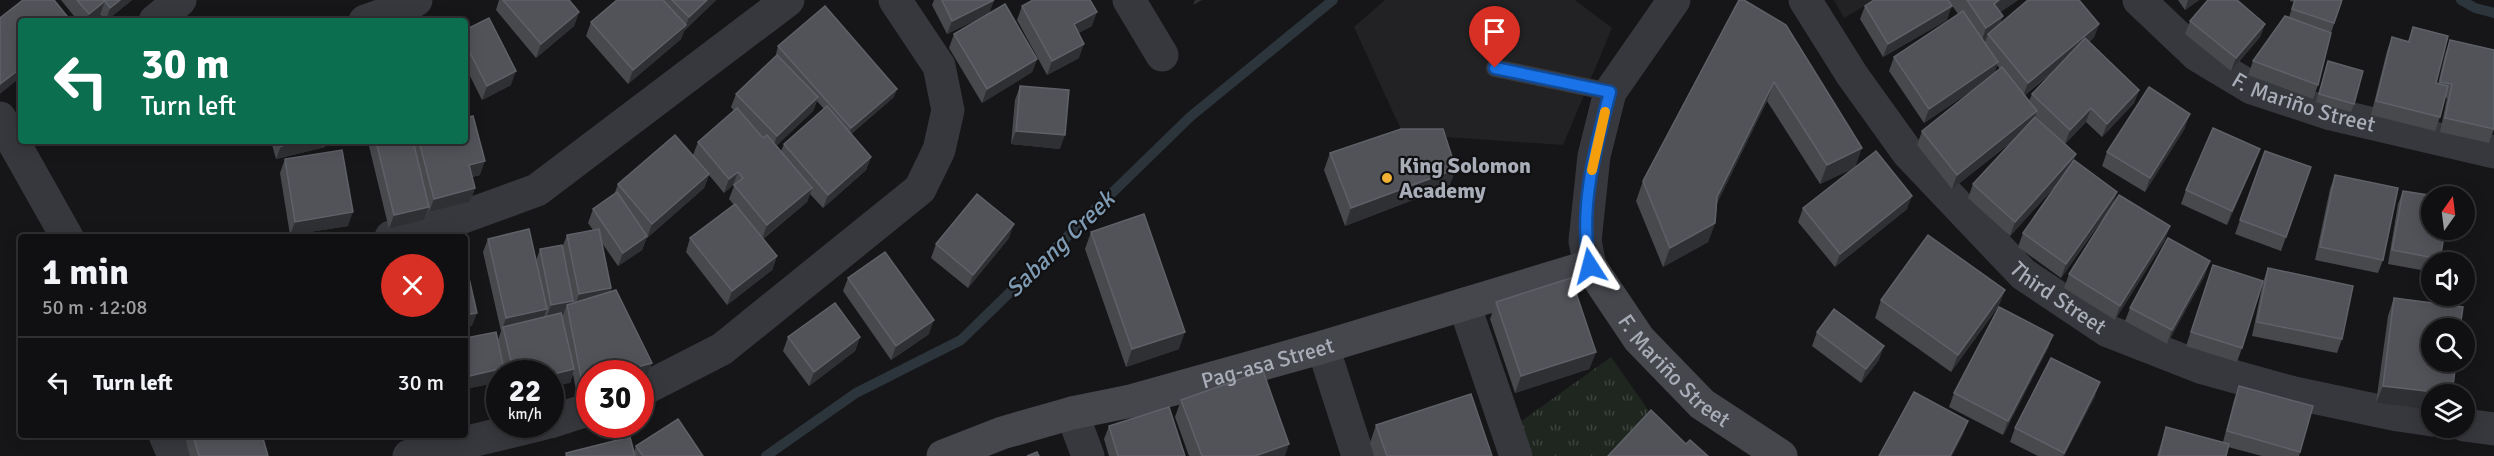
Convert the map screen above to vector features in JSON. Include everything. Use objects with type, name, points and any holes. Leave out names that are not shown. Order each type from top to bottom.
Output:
[{"type":"street","points":[[159,18],[180,0]]},
{"type":"street","points":[[374,18],[400,9],[416,0]]},
{"type":"street","points":[[402,234],[452,221],[537,190],[788,0]]},
{"type":"street","points":[[654,384],[723,349],[920,189],[939,150],[948,110],[939,66],[895,0]]},
{"type":"street","points":[[1129,0],[1162,55]]},
{"type":"street","name":"F. Mariño Street","points":[[1674,0],[1610,92],[1594,156],[1584,241],[1590,266],[1639,339],[1702,404],[1781,456]]},
{"type":"street","name":"Third Street","points":[[1805,0],[1852,75],[1908,153],[2023,274],[2108,331],[2200,367],[2294,393],[2421,418]]},
{"type":"street","name":"F. Mariño Street","points":[[2139,0],[2197,55],[2252,88],[2331,114],[2494,152]]},
{"type":"street","points":[[18,106],[0,116],[65,234]]},
{"type":"street","name":"Pag-asa Street","points":[[944,456],[1002,433],[1072,413],[1131,401],[1323,347],[1590,266]]},
{"type":"street","points":[[1464,304],[1516,456]]},
{"type":"street","points":[[1323,347],[1358,456]]},
{"type":"street","points":[[1072,413],[1088,456]]},
{"type":"street","points":[[2475,426],[2494,429]]},
{"type":"street","points":[[409,456],[486,437]]},
{"type":"street","points":[[166,438],[174,456]]},
{"type":"lane","points":[[1495,68],[1610,92]]},
{"type":"shaded area","points":[[1385,0],[1575,0],[1612,28],[1563,145],[1403,134],[1354,27]]},
{"type":"shaded area","points":[[1834,0],[1875,0],[1844,18]]},
{"type":"green space","points":[[1611,357],[1649,411],[1609,456],[1527,456],[1509,430]]},
{"type":"building","points":[[23,0],[54,0],[69,18],[18,18],[18,70],[0,84],[0,18]]},
{"type":"building","points":[[77,0],[120,0],[110,8],[105,1],[89,14]]},
{"type":"building","points":[[503,0],[569,0],[579,12],[541,44]]},
{"type":"building","points":[[617,0],[663,0],[686,25],[633,70],[591,22]]},
{"type":"building","points":[[672,0],[707,0],[689,17]]},
{"type":"building","points":[[942,0],[994,0],[952,21]]},
{"type":"building","points":[[1033,0],[1090,0],[1097,12],[1074,24],[1084,44],[1052,61],[1022,6]]},
{"type":"building","points":[[1739,0],[1744,0],[1786,25],[1862,148],[1827,165],[1774,82],[1717,197],[1715,223],[1670,248],[1643,181]]},
{"type":"building","points":[[1874,0],[1948,0],[1952,6],[1888,44],[1865,6]]},
{"type":"building","points":[[1967,0],[1999,0],[1994,4],[2003,16],[1986,28]]},
{"type":"building","points":[[2028,0],[2079,0],[2099,24],[2028,83],[1988,34]]},
{"type":"building","points":[[2208,0],[2237,0],[2265,24],[2236,58],[2190,21]]},
{"type":"building","points":[[2295,0],[2342,0],[2334,23],[2292,9]]},
{"type":"building","points":[[1005,4],[1037,59],[987,89],[954,34]]},
{"type":"building","points":[[825,6],[897,89],[851,128],[778,46]]},
{"type":"building","points":[[1963,11],[1998,62],[1929,109],[1894,57]]},
{"type":"building","points":[[2285,16],[2331,33],[2318,85],[2253,61]]},
{"type":"building","points":[[489,18],[516,71],[487,86],[468,49],[468,28]]},
{"type":"building","points":[[2413,27],[2448,36],[2436,83],[2448,86],[2440,117],[2376,101],[2392,37],[2409,42]]},
{"type":"building","points":[[2085,38],[2139,90],[2107,124],[2091,108],[2070,130],[2032,94]]},
{"type":"building","points":[[2450,40],[2494,50],[2494,129],[2445,118],[2452,84],[2440,82]]},
{"type":"building","points":[[777,55],[818,97],[777,136],[736,94]]},
{"type":"building","points":[[2328,61],[2363,71],[2354,104],[2319,94]]},
{"type":"building","points":[[2002,67],[2037,111],[1957,175],[1922,131]]},
{"type":"building","points":[[1020,86],[1069,90],[1065,135],[1016,131]]},
{"type":"building","points":[[2149,87],[2190,114],[2150,178],[2107,152]]},
{"type":"building","points":[[827,106],[871,157],[828,195],[784,144]]},
{"type":"building","points":[[737,108],[763,138],[767,135],[812,188],[767,225],[734,185],[743,178],[738,172],[729,179],[698,142]]},
{"type":"building","points":[[473,116],[485,161],[469,165],[475,188],[434,199],[420,144],[468,144],[468,117]]},
{"type":"building","points":[[2035,117],[2076,154],[2015,222],[1973,184]]},
{"type":"building","points":[[2213,128],[2260,149],[2232,211],[2186,190]]},
{"type":"building","name":"King Solomon Academy","points":[[1401,129],[1443,129],[1456,169],[1351,208],[1330,153]]},
{"type":"building","points":[[675,135],[709,174],[652,224],[618,184]]},
{"type":"building","points":[[377,144],[414,144],[429,207],[394,215]]},
{"type":"building","points":[[342,150],[353,212],[295,222],[285,159]]},
{"type":"building","points":[[1876,151],[1912,196],[1840,254],[1803,208]]},
{"type":"building","points":[[2265,151],[2311,167],[2286,237],[2240,220]]},
{"type":"building","points":[[2074,160],[2117,192],[2066,264],[2023,233]]},
{"type":"building","points":[[2335,175],[2398,188],[2383,260],[2320,247]]},
{"type":"building","points":[[2403,191],[2421,194],[2421,240],[2443,240],[2441,252],[2421,252],[2421,255],[2392,250]]},
{"type":"building","points":[[617,192],[647,236],[623,253],[593,209]]},
{"type":"building","points":[[977,194],[1014,224],[973,275],[936,244]]},
{"type":"building","points":[[2119,195],[2170,226],[2120,306],[2069,274]]},
{"type":"building","points":[[735,204],[777,256],[732,291],[690,238]]},
{"type":"building","points":[[1144,214],[1185,332],[1132,349],[1091,232]]},
{"type":"building","points":[[529,229],[547,309],[506,318],[488,239]]},
{"type":"building","points":[[599,229],[611,288],[579,294],[567,235]]},
{"type":"building","points":[[1928,235],[2005,290],[1958,355],[1881,300]]},
{"type":"building","points":[[2168,238],[2210,261],[2172,330],[2130,308]]},
{"type":"building","points":[[562,245],[573,301],[551,305],[540,249]]},
{"type":"building","points":[[885,252],[934,320],[896,346],[848,278]]},
{"type":"building","points":[[2213,265],[2263,281],[2242,348],[2191,332]]},
{"type":"building","points":[[2268,268],[2353,286],[2342,339],[2257,322]]},
{"type":"building","points":[[468,274],[477,313],[468,314]]},
{"type":"building","points":[[1571,278],[1596,352],[1521,376],[1496,302]]},
{"type":"building","points":[[616,290],[651,360],[578,360],[567,305]]},
{"type":"building","points":[[2394,298],[2421,302],[2421,306],[2463,307],[2461,318],[2421,318],[2421,372],[2455,372],[2453,384],[2421,384],[2421,390],[2383,386]]},
{"type":"building","points":[[835,303],[860,337],[814,372],[788,337]]},
{"type":"building","points":[[1999,307],[2053,335],[2008,421],[1954,393]]},
{"type":"building","points":[[1834,309],[1884,346],[1866,369],[1817,332]]},
{"type":"building","points":[[561,313],[574,369],[564,372],[564,360],[511,360],[503,327]]},
{"type":"building","points":[[496,332],[502,360],[486,360],[486,372],[468,376],[468,337]]},
{"type":"building","points":[[2051,358],[2100,382],[2064,453],[2015,428]]},
{"type":"building","points":[[1263,371],[1289,444],[1255,456],[1202,456],[1181,400]]},
{"type":"building","points":[[2239,386],[2313,406],[2300,452],[2227,431]]},
{"type":"building","points":[[1914,392],[1968,421],[1950,456],[1879,456]]},
{"type":"building","points":[[1471,394],[1492,456],[1387,456],[1376,425]]},
{"type":"building","points":[[1169,407],[1185,456],[1118,456],[1109,426]]},
{"type":"building","points":[[1651,410],[1686,444],[1690,440],[1708,456],[1608,456]]},
{"type":"building","points":[[678,419],[703,456],[643,456],[636,446],[648,438],[654,438],[654,434]]},
{"type":"building","points":[[2166,427],[2229,444],[2226,456],[2159,456]]},
{"type":"building","points":[[194,438],[263,438],[268,456],[199,456]]},
{"type":"building","points":[[630,438],[635,456],[567,456],[566,453]]},
{"type":"building","points":[[1037,452],[1039,456],[1027,456]]},
{"type":"waterway","name":"Sabang Creek","points":[[766,456],[856,393],[961,340],[1190,117],[1333,0]]},
{"type":"waterway","name":"Sabang Creek","points":[[2461,0],[2475,8],[2494,13]]},
{"type":"slow traffic","points":[[1592,170],[1605,112]]},
{"type":"place","name":"King Solomon Academy","points":[[1387,178]]},
{"type":"route","points":[[1495,68],[1610,92],[1594,156],[1584,241],[1590,266]]}]
